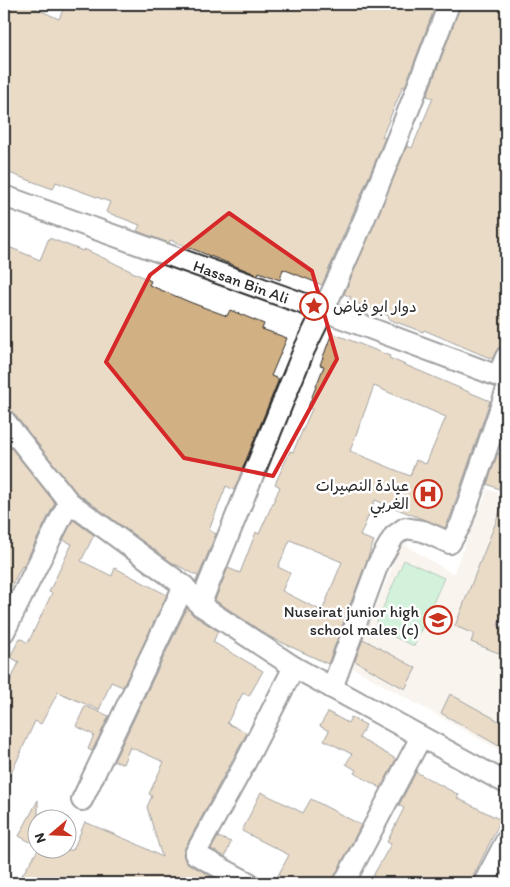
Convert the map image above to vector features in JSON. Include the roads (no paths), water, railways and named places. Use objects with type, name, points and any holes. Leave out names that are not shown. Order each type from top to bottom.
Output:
[{"type":"street","points":[[200,605],[304,350],[324,310],[395,146],[449,4]]},
{"type":"street","name":"Hassan Bin Ali","points":[[4,196],[324,310],[504,383]]},
{"type":"street","points":[[332,688],[378,564],[394,536],[405,528],[423,531],[450,543],[461,524],[504,383],[506,357]]},
{"type":"street","points":[[4,420],[69,502],[184,586],[200,605],[294,667],[506,783]]},
{"type":"street","points":[[4,632],[69,502]]},
{"type":"street","points":[[82,800],[184,586]]},
{"type":"street","points":[[249,883],[195,854],[244,765],[294,667]]},
{"type":"street","points":[[344,883],[421,737]]},
{"type":"street","points":[[484,883],[506,841]]},
{"type":"place","name":"دوار ابو فياض","points":[[314,306]]},
{"type":"place","name":"عيادة النصيرات الغربي","points":[[428,494]]},
{"type":"place","name":"Nuseirat junior high school males (c)","points":[[438,620]]}]
